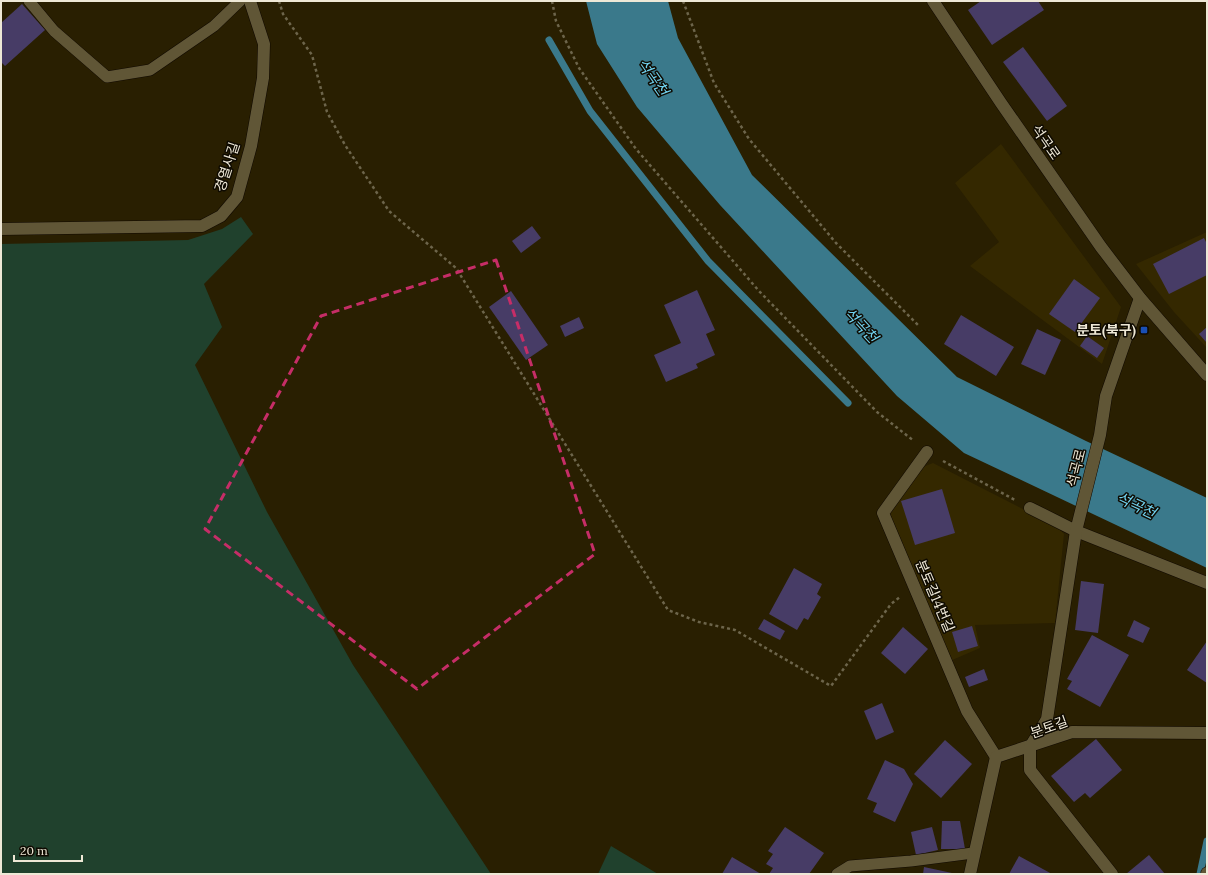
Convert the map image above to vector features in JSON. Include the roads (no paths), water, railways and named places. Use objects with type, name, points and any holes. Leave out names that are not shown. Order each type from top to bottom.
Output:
[{"type":"street","name":"경열사길","points":[[1,229],[202,226],[221,216],[237,197],[251,146],[263,78],[264,44],[250,1]]},
{"type":"street","name":"석곡로","points":[[933,1],[1087,227],[1140,298],[1207,375]]},
{"type":"street","name":"석곡로","points":[[1030,747],[1047,719],[1076,531],[1100,435],[1106,396],[1140,298]]},
{"type":"street","name":"분토길14번길","points":[[928,452],[883,513],[967,711],[996,757]]},
{"type":"street","points":[[1030,508],[1076,531],[1207,583]]},
{"type":"street","name":"분토길","points":[[1112,874],[1030,770],[1030,747],[1072,732],[1207,733]]},
{"type":"street","points":[[970,874],[996,757],[1030,747]]},
{"type":"lane","points":[[29,1],[54,31],[107,77],[150,70],[214,26],[240,1]]},
{"type":"lane","points":[[837,874],[850,866],[911,861],[974,853]]},
{"type":"water","name":"석곡천","points":[[586,1],[668,1],[678,38],[752,175],[957,377],[1086,441],[1207,498],[1207,568],[964,453],[897,396],[720,205],[637,107],[597,44]]},
{"type":"waterway","points":[[549,40],[590,111],[708,261],[848,403]]},
{"type":"waterway","points":[[1200,874],[1207,841]]},
{"type":"place","name":"분토(북구)","points":[[1144,330]]}]
